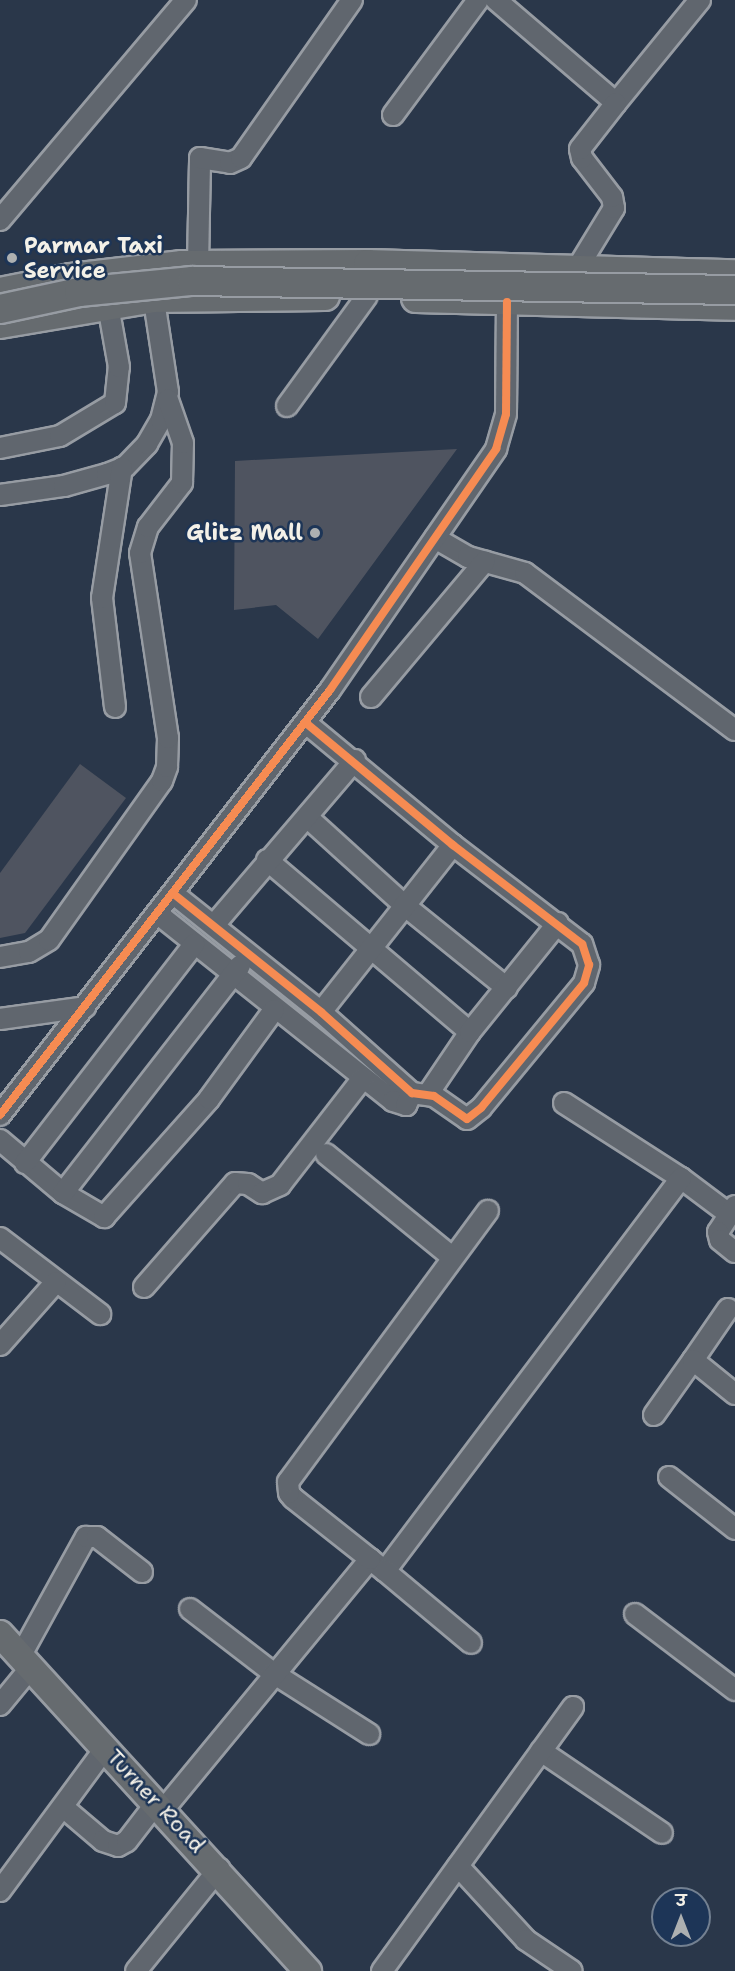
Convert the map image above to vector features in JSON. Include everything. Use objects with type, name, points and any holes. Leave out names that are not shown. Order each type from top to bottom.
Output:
[{"type":"highway","points":[[0,292],[150,266],[368,264],[575,272],[735,274]]},
{"type":"highway","points":[[0,309],[79,292],[192,281],[735,290]]},
{"type":"highway","points":[[0,324],[153,298],[367,296],[507,302],[735,306]]},
{"type":"main road","name":"Turner Road","points":[[0,1634],[219,1869],[308,1971]]},
{"type":"street","points":[[0,220],[186,0]]},
{"type":"street","points":[[198,265],[200,158],[230,163],[241,158],[352,0]]},
{"type":"street","points":[[393,115],[478,0]]},
{"type":"street","points":[[496,0],[615,103]]},
{"type":"street","points":[[575,272],[614,208],[612,196],[582,158],[580,149],[700,0]]},
{"type":"street","points":[[0,957],[28,952],[49,939],[162,781],[167,767],[168,738],[140,553],[148,527],[182,483],[183,443],[168,400],[166,369],[153,298],[150,266]]},
{"type":"street","points":[[286,406],[367,296]]},
{"type":"street","points":[[2,1109],[175,894],[305,722],[435,538],[502,438],[507,383],[507,302]]},
{"type":"street","points":[[0,448],[60,436],[115,403],[119,367],[108,305]]},
{"type":"street","points":[[0,495],[80,483],[123,468],[147,444],[168,400]]},
{"type":"street","points":[[115,707],[102,598],[123,468]]},
{"type":"street","points":[[435,538],[459,553],[525,573],[735,730]]},
{"type":"street","points":[[371,697],[485,561]]},
{"type":"street","points":[[175,894],[420,1093],[465,1118],[472,1118],[584,983],[589,965],[585,949],[558,923],[453,845],[355,760],[305,722]]},
{"type":"street","points":[[214,924],[355,760]]},
{"type":"street","points":[[307,816],[404,905],[507,988]]},
{"type":"street","points":[[317,1043],[326,1018],[370,947],[453,845]]},
{"type":"street","points":[[267,860],[470,1032]]},
{"type":"street","points":[[158,914],[274,1010],[363,1078],[403,1105],[420,1093],[558,923]]},
{"type":"street","points":[[25,1163],[194,944]]},
{"type":"street","points":[[63,1193],[250,954]]},
{"type":"street","points":[[0,1019],[85,1007]]},
{"type":"street","points":[[0,1140],[63,1193],[97,1216],[110,1213],[209,1098],[274,1010]]},
{"type":"street","points":[[144,1287],[235,1183],[248,1184],[262,1193],[280,1185],[363,1078]]},
{"type":"street","points":[[564,1103],[732,1210],[718,1237],[735,1252]]},
{"type":"street","points":[[326,1154],[452,1257]]},
{"type":"street","points":[[63,1807],[103,1841],[118,1846],[127,1841],[160,1806],[273,1673],[377,1565],[681,1178]]},
{"type":"street","points":[[471,1643],[293,1498],[287,1488],[288,1482],[488,1211]]},
{"type":"street","points":[[0,1238],[100,1314]]},
{"type":"street","points":[[0,1345],[56,1282]]},
{"type":"street","points":[[654,1415],[728,1309]]},
{"type":"street","points":[[693,1360],[735,1394]]},
{"type":"street","points":[[669,1477],[735,1529]]},
{"type":"street","points":[[0,1705],[26,1660],[86,1537],[97,1537],[142,1572]]},
{"type":"street","points":[[190,1609],[273,1673],[369,1734]]},
{"type":"street","points":[[635,1614],[735,1690]]},
{"type":"street","points":[[382,1971],[573,1707]]},
{"type":"street","points":[[0,1892],[106,1747]]},
{"type":"street","points":[[541,1751],[662,1833]]},
{"type":"street","points":[[458,1866],[526,1940],[572,1971]]},
{"type":"street","points":[[136,1971],[219,1869]]},
{"type":"building","name":"Glitz Mall","points":[[457,449],[318,639],[276,605],[234,610],[235,461]]},
{"type":"building","points":[[80,764],[126,798],[25,933],[0,938],[0,873]]},
{"type":"cycle path","points":[[0,1115],[330,690],[496,449],[506,414],[507,302]]},
{"type":"cycle path","points":[[175,895],[321,1012],[412,1093],[434,1096],[467,1119],[481,1108],[584,983],[589,965],[582,944],[453,845],[305,722]]},
{"type":"place","name":"Parmar Taxi Service","points":[[12,258]]},
{"type":"place","name":"Glitz Mall","points":[[315,533]]}]
